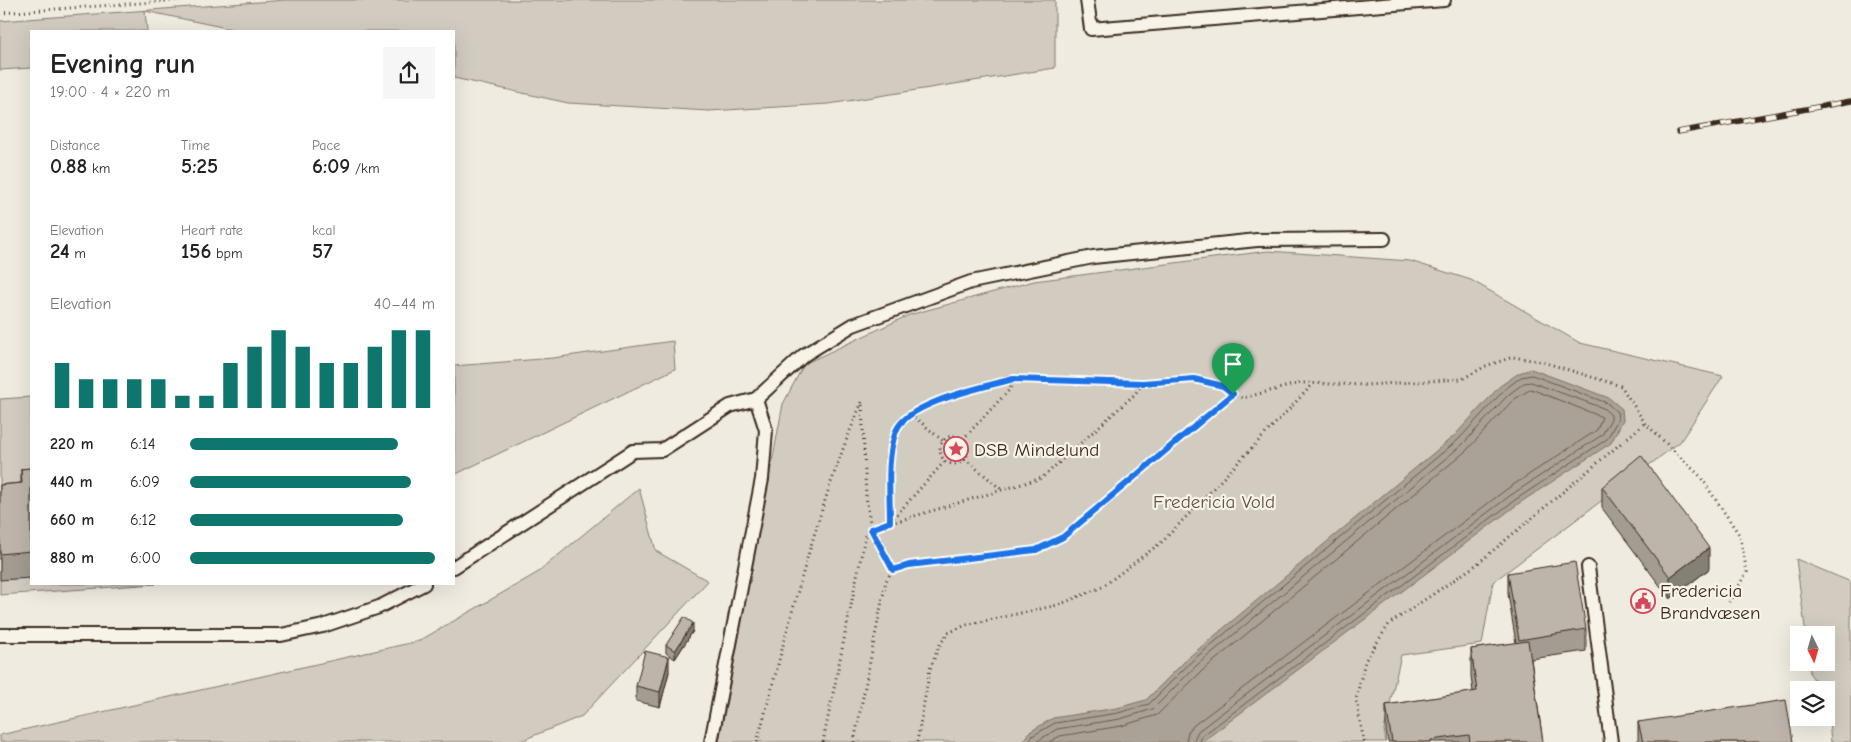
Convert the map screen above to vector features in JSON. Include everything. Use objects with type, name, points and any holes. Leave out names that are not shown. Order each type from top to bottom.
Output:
[{"type":"lane","points":[[1087,0],[1091,29],[1444,0]]},
{"type":"lane","points":[[455,566],[633,451],[662,450],[730,406],[756,398],[804,355],[853,325],[971,282],[1093,257],[1257,240],[1384,239]]},
{"type":"lane","points":[[711,742],[762,478],[766,430],[756,398]]},
{"type":"lane","points":[[1588,567],[1611,742]]},
{"type":"lane","points":[[0,635],[281,635],[323,626],[379,607],[422,585]]},
{"type":"path","points":[[0,12],[183,0]]},
{"type":"path","points":[[890,522],[891,451],[897,429],[911,414],[934,403],[1013,379],[1143,383],[1194,379],[1218,384],[1243,398],[1293,385],[1313,383],[1366,385],[1462,379],[1486,366],[1513,357],[1543,362],[1620,386],[1645,423],[1700,476],[1740,536],[1747,572],[1729,602]]},
{"type":"path","points":[[963,439],[1010,389],[1013,379]]},
{"type":"path","points":[[823,742],[865,537],[871,529],[1042,478],[1135,394],[1143,383]]},
{"type":"path","points":[[917,742],[930,668],[939,646],[948,633],[966,625],[1058,605],[1102,587],[1164,541],[1313,383]]},
{"type":"path","points":[[854,742],[886,581],[893,570],[909,565],[1036,550],[1063,537],[1233,394]]},
{"type":"path","points":[[757,742],[817,528],[847,438],[862,402],[866,496],[871,529],[893,570]]},
{"type":"path","points":[[911,414],[943,441]]},
{"type":"path","points":[[1364,742],[1356,699],[1365,660],[1389,624],[1476,565],[1645,423]]},
{"type":"path","points":[[952,436],[963,439],[968,449],[965,459],[955,464],[945,461],[940,452],[943,441],[952,436]]},
{"type":"path","points":[[965,459],[1002,490]]},
{"type":"path","points":[[890,522],[945,461]]},
{"type":"green space","points":[[286,0],[1055,0],[1055,68],[829,104],[709,111],[568,103],[455,78],[455,30],[236,30],[145,11],[147,30],[30,30],[30,68],[0,70],[0,21]]},
{"type":"green space","name":"Fredericia Vold","points":[[1268,251],[1410,261],[1471,280],[1580,343],[1723,376],[1680,442],[1493,582],[1482,644],[1401,655],[1384,730],[1386,742],[719,742],[783,404],[804,364],[909,315],[1034,281]]},
{"type":"green space","points":[[673,341],[675,369],[455,475],[455,366],[553,358]]},
{"type":"green space","points":[[30,397],[30,585],[142,585],[0,595],[0,399]]},
{"type":"green space","points":[[639,488],[656,551],[708,581],[582,716],[518,742],[0,742],[0,735],[419,641],[537,573]]},
{"type":"green space","points":[[1796,559],[1851,582],[1851,742],[1831,742],[1829,726],[1835,726],[1835,681],[1815,681],[1810,674],[1810,671],[1835,671],[1835,626],[1805,626]]},
{"type":"water","points":[[1531,369],[1609,398],[1622,409],[1623,420],[1611,443],[1518,504],[1202,742],[1023,742],[1028,733],[1053,718],[1117,708],[1146,700],[1189,657],[1455,435],[1500,386],[1519,373]]},
{"type":"building","points":[[1641,455],[1709,548],[1670,577],[1602,487]]},
{"type":"building","points":[[30,468],[30,551],[0,554],[0,485],[22,483],[21,469]]},
{"type":"building","points":[[1575,562],[1586,629],[1519,640],[1508,573]]},
{"type":"building","points":[[684,617],[693,623],[675,651],[666,645]]},
{"type":"building","points":[[1528,641],[1543,742],[1470,742],[1469,735],[1431,740],[1431,742],[1392,742],[1386,705],[1477,691],[1471,649]]},
{"type":"building","points":[[645,651],[669,657],[660,692],[636,686]]},
{"type":"building","points":[[1786,700],[1793,742],[1643,742],[1638,722]]},
{"type":"railway","points":[[1678,132],[1851,101]]},
{"type":"place","name":"DSB Mindelund","points":[[956,449]]},
{"type":"place","name":"Fredericia Brandvæsen","points":[[1643,601]]},
{"type":"route","points":[[1013,379],[1143,383],[1194,379],[1223,386],[1233,394],[1063,537],[1036,550],[909,565],[893,570],[871,529],[890,522],[891,451],[897,429],[911,414],[934,403],[1013,379]]}]
